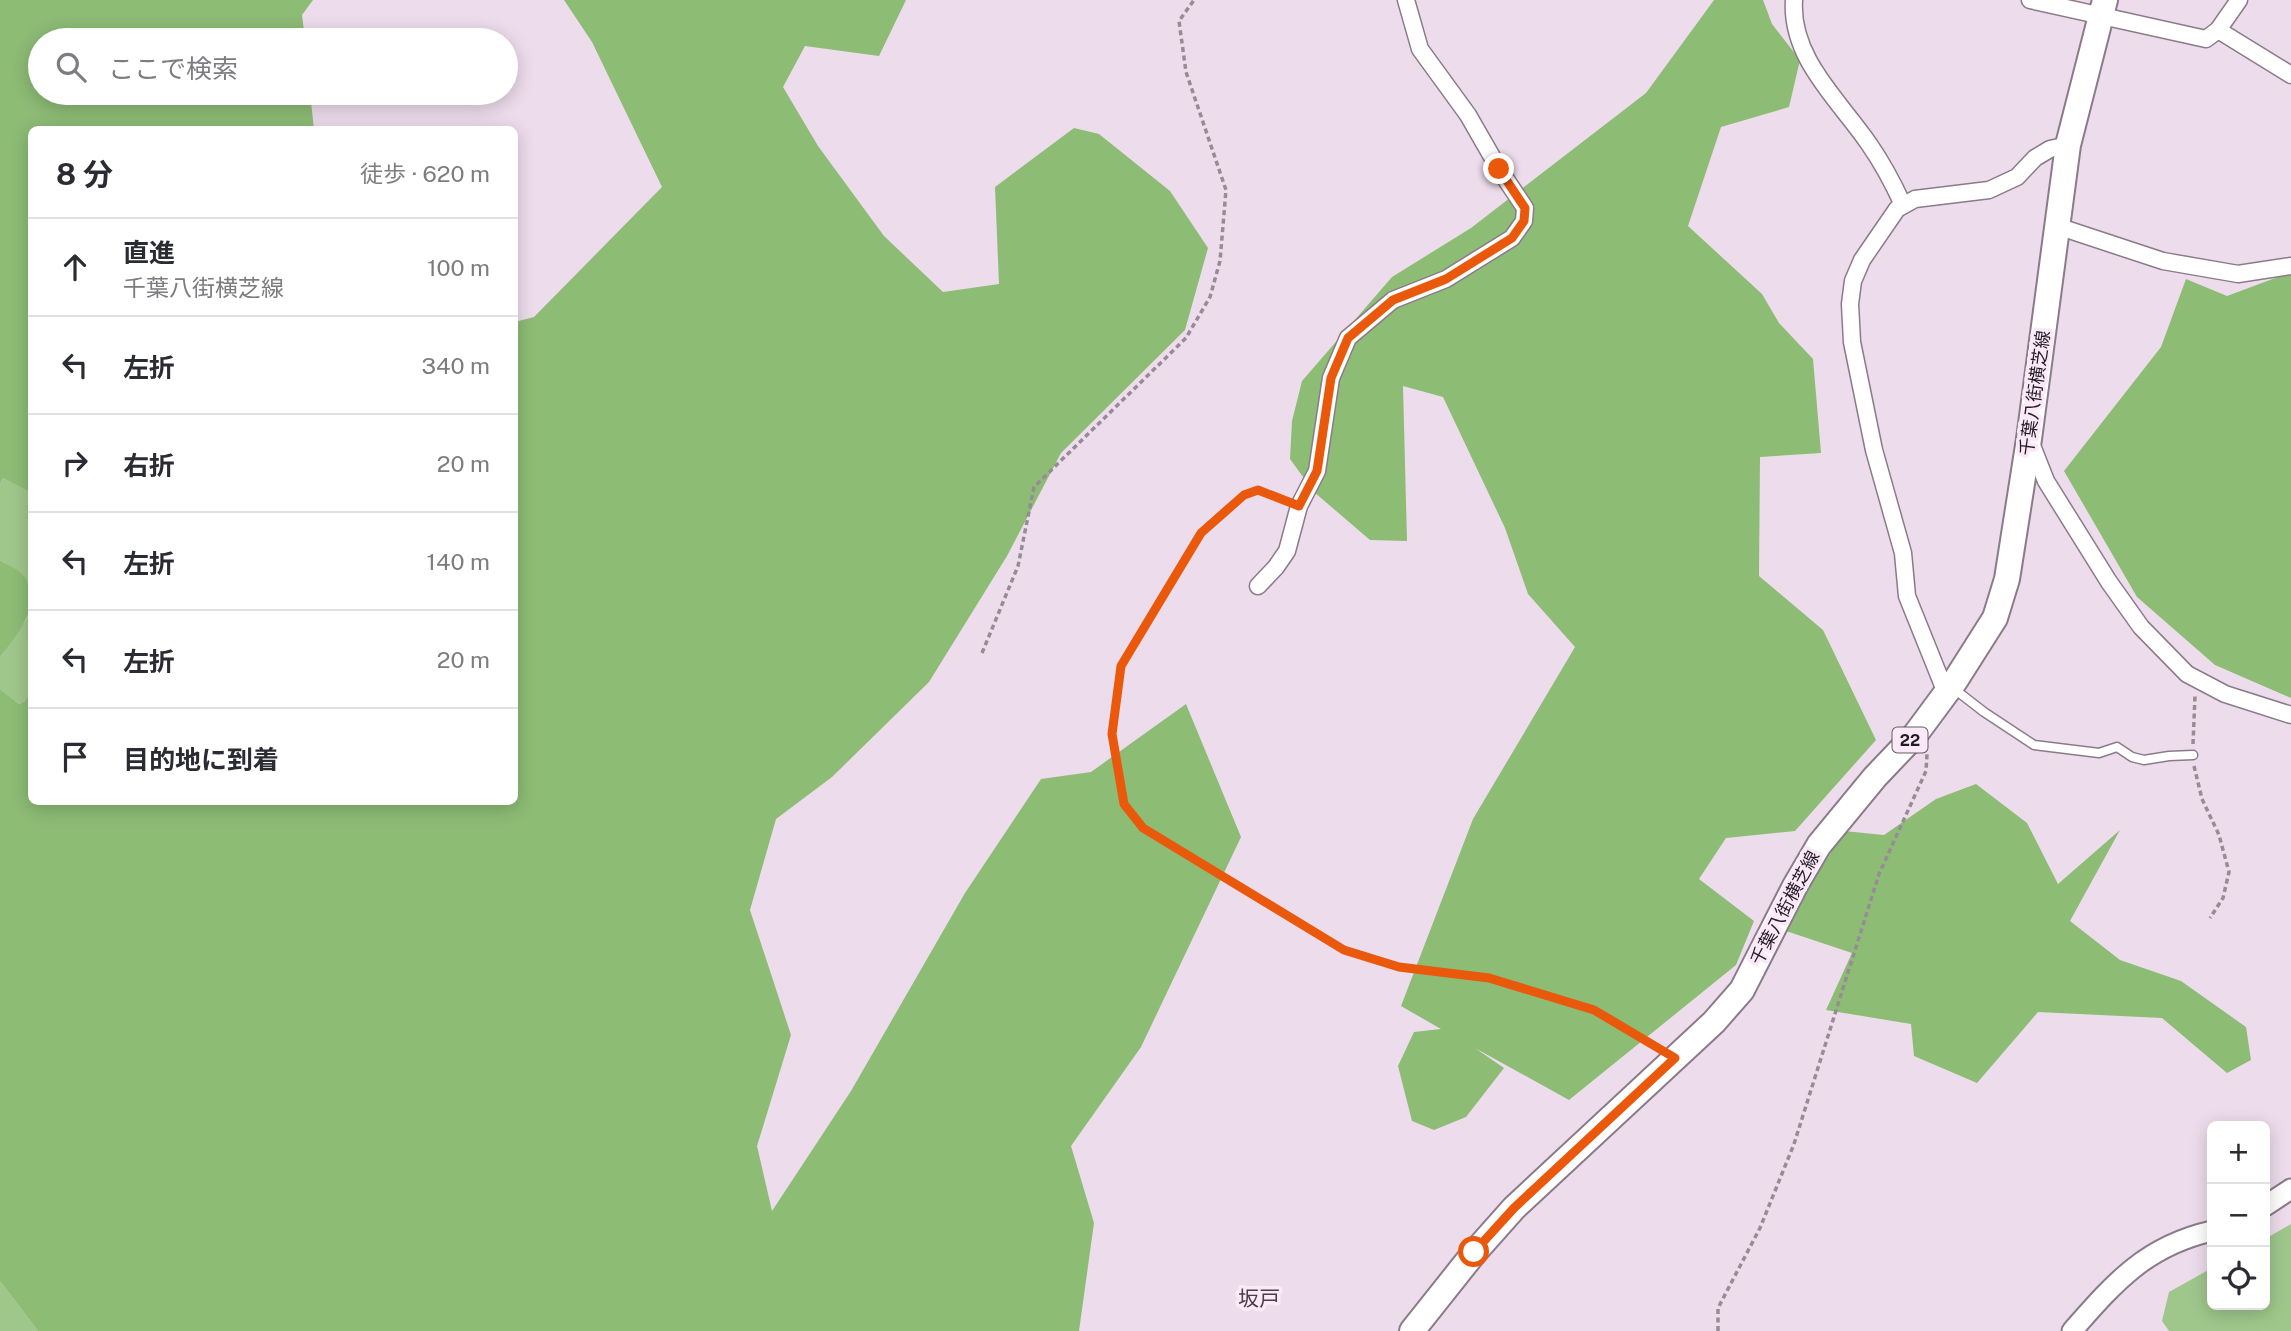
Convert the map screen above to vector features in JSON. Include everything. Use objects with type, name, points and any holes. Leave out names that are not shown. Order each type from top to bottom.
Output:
[{"type":"main road","name":"千葉八街横芝線","points":[[1412,1331],[1474,1252],[1514,1208],[1714,1023],[1742,990],[1819,845],[1929,715],[1995,618],[2007,579],[2029,439],[2068,145],[2103,8]]},
{"type":"street","points":[[1258,586],[1287,551],[1299,506],[1317,471],[1331,378],[1348,338],[1393,300],[1446,279],[1512,238],[1524,221],[1525,208],[1468,115],[1420,49],[1406,0]]},
{"type":"street","points":[[1794,0],[1797,39],[1807,60],[1870,144],[1891,177],[1903,205]]},
{"type":"street","points":[[2030,0],[2103,8],[2206,39],[2218,30],[2239,0]]},
{"type":"street","points":[[2218,30],[2291,75]]},
{"type":"street","points":[[1948,689],[1907,596],[1903,553],[1874,450],[1852,342],[1850,304],[1853,281],[1862,260],[1883,227],[1903,205],[1915,199],[1989,190],[2017,177],[2035,158],[2050,149],[2068,145]]},
{"type":"street","points":[[2057,226],[2163,261],[2188,266],[2238,274],[2291,266]]},
{"type":"street","points":[[2029,439],[2046,481],[2109,582],[2141,627],[2187,674],[2197,680],[2225,694],[2291,715]]},
{"type":"street","points":[[2270,1203],[2291,1189]]},
{"type":"street","points":[[2073,1331],[2120,1278],[2154,1253],[2188,1236],[2207,1232]]},
{"type":"lane","points":[[1948,689],[2034,745],[2099,753],[2117,747],[2132,757],[2144,760],[2169,755],[2193,755]]},
{"type":"path","points":[[982,653],[1018,566],[1034,486],[1186,338],[1210,298],[1220,261],[1226,190],[1186,72],[1179,21],[1194,0]]},
{"type":"path","points":[[1299,506],[1258,490],[1244,495],[1201,533],[1121,666],[1112,734],[1124,804],[1143,828],[1344,950],[1399,967],[1489,978],[1594,1010],[1675,1058]]},
{"type":"path","points":[[2197,680],[2193,710],[2194,774],[2219,835],[2229,872],[2223,898],[2210,918]]},
{"type":"path","points":[[1718,1331],[1718,1308],[1760,1228],[1794,1144],[1879,874],[1926,771],[1929,715]]},
{"type":"green space","points":[[0,0],[313,0],[302,15],[304,28],[28,28],[28,105],[311,105],[314,126],[28,126],[28,490],[3,478],[0,484]]},
{"type":"green space","points":[[564,0],[906,0],[879,56],[805,46],[783,87],[818,146],[884,236],[943,292],[999,284],[995,187],[1074,128],[1099,134],[1170,191],[1208,248],[1185,330],[1061,453],[1007,556],[929,682],[832,777],[776,819],[750,910],[791,1035],[757,1146],[772,1211],[851,1091],[965,893],[1041,779],[1091,772],[1186,704],[1241,837],[1141,1047],[1071,1146],[1094,1223],[1079,1331],[38,1331],[0,1281],[0,689],[19,704],[28,696],[28,805],[518,805],[518,321],[534,317],[662,187],[592,42]]},
{"type":"green space","points":[[1714,0],[1763,0],[1772,24],[1800,60],[1789,107],[1721,127],[1688,226],[1762,294],[1779,323],[1813,359],[1821,453],[1760,457],[1759,576],[1823,630],[1876,740],[1795,831],[1726,838],[1699,879],[1754,921],[1736,965],[1569,1100],[1475,1048],[1504,1068],[1466,1117],[1434,1130],[1412,1121],[1398,1066],[1414,1032],[1441,1029],[1401,1006],[1473,819],[1575,647],[1528,594],[1505,528],[1443,397],[1403,386],[1407,541],[1370,540],[1314,492],[1290,459],[1292,421],[1302,381],[1392,277],[1471,228],[1646,93]]},
{"type":"green space","points":[[2291,272],[2291,698],[2215,665],[2137,597],[2064,471],[2161,347],[2186,279],[2227,296]]},
{"type":"green space","points":[[3,478],[28,490],[28,589],[22,577],[0,560],[0,484]]},
{"type":"green space","points":[[0,560],[23,575],[28,584],[28,614],[0,658]]},
{"type":"green space","points":[[28,614],[28,696],[19,704],[0,689],[0,658]]},
{"type":"green space","points":[[1976,784],[2027,823],[2058,884],[2120,830],[2070,921],[2120,960],[2181,981],[2246,1027],[2251,1060],[2227,1073],[2162,1018],[2038,1012],[1977,1083],[1914,1056],[1911,1024],[1826,1010],[1852,953],[1783,930],[1844,831],[1884,835],[1936,799]]},
{"type":"green space","points":[[2291,1224],[2291,1331],[2169,1331],[2162,1321],[2169,1292],[2207,1271],[2207,1310],[2270,1310],[2270,1236]]},
{"type":"green space","points":[[0,1281],[38,1331],[0,1331]]},
{"type":"district","name":"坂戸","points":[[1259,1299]]},
{"type":"route","points":[[1474,1252],[1514,1208],[1675,1058],[1594,1010],[1489,978],[1399,967],[1344,950],[1143,828],[1124,804],[1112,734],[1121,666],[1201,533],[1244,495],[1258,490],[1299,506],[1317,471],[1331,378],[1348,338],[1393,300],[1446,279],[1512,238],[1524,221],[1525,208],[1499,169]]}]
